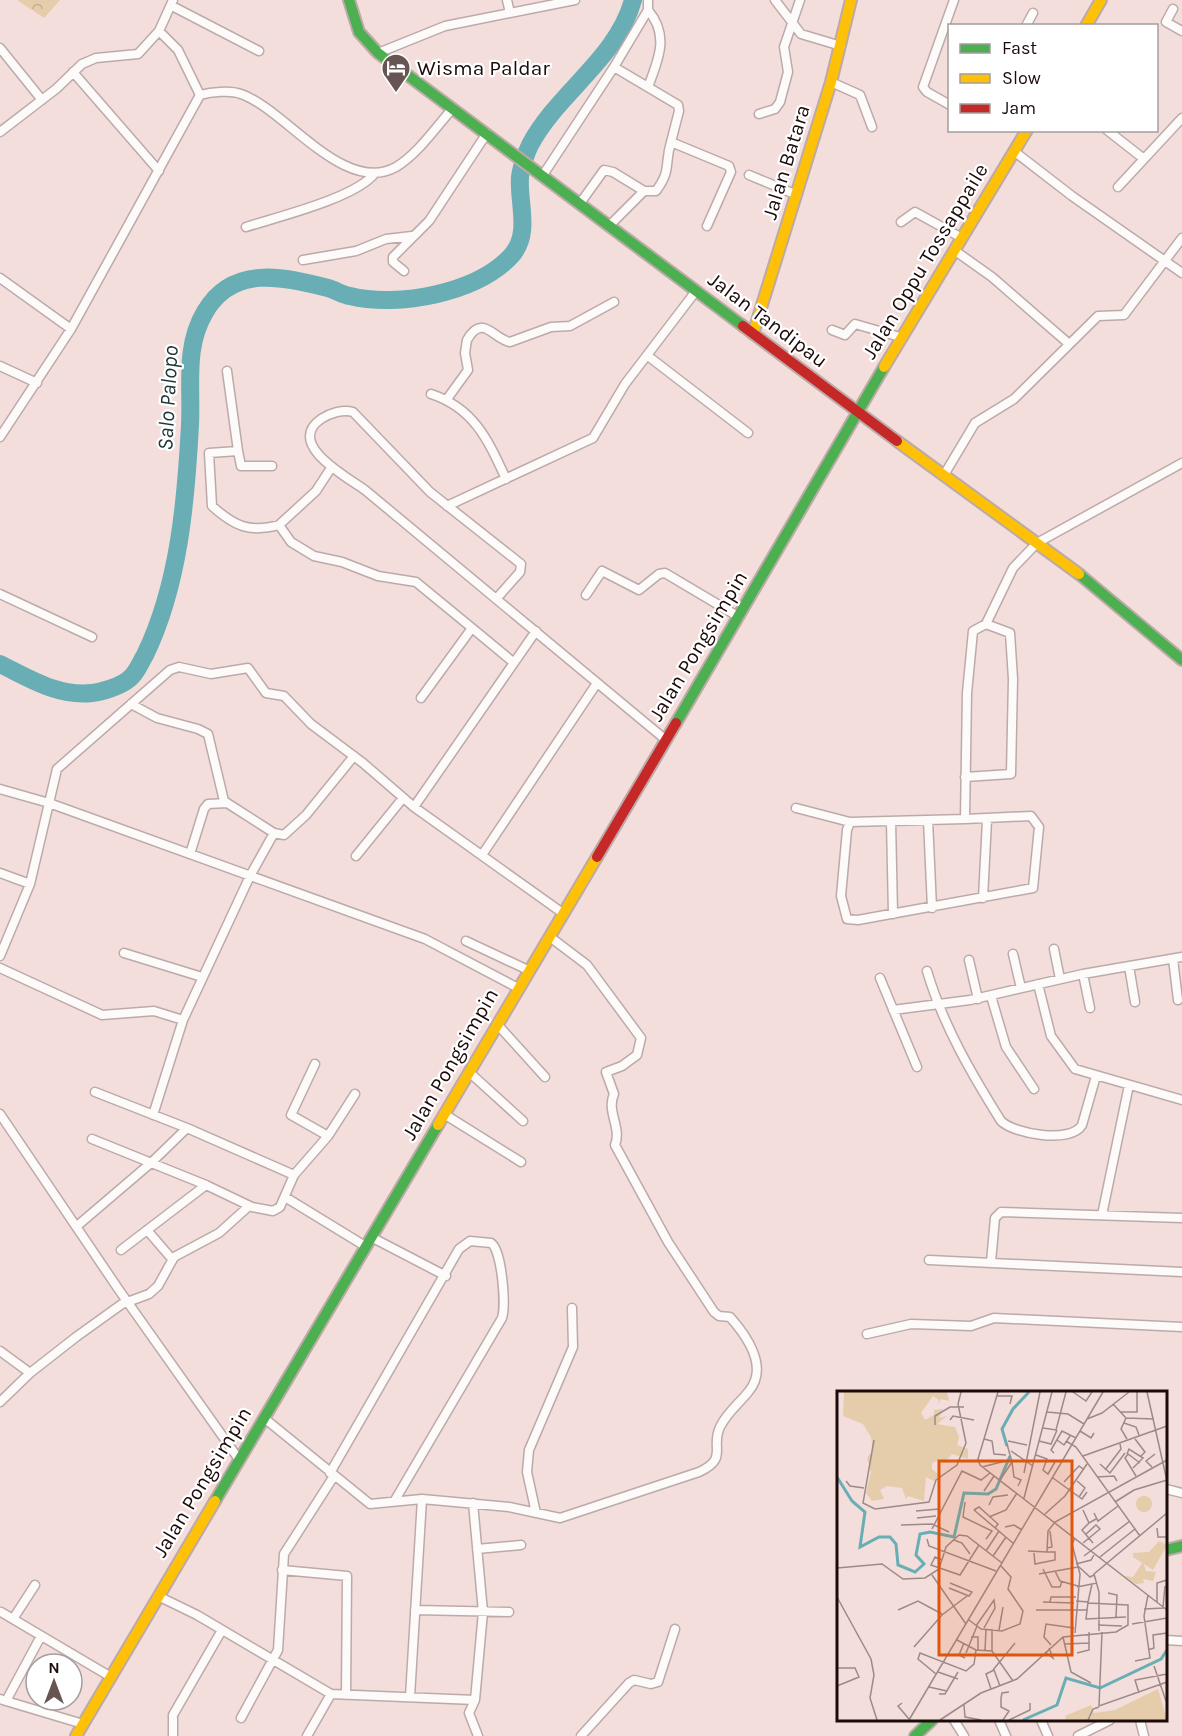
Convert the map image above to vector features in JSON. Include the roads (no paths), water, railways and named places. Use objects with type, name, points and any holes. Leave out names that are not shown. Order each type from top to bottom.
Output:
[{"type":"main road","name":"Jalan Tandipau","points":[[349,0],[359,32],[378,53],[512,153],[581,201],[753,334],[1037,543],[1144,625],[1182,660]]},
{"type":"main road","name":"Jalan Batara","points":[[753,334],[831,82],[851,0]]},
{"type":"main road","points":[[1087,24],[1101,0]]},
{"type":"main road","name":"Jalan Oppu Tossappaile","points":[[859,413],[900,337],[1015,152],[1025,132]]},
{"type":"main road","name":"Jalan Pongsimpin","points":[[76,1736],[238,1458],[264,1418],[528,970],[564,914],[859,413]]},
{"type":"main road","points":[[1167,1550],[1182,1546]]},
{"type":"main road","points":[[915,1736],[930,1721]]},
{"type":"street","points":[[507,0],[510,13]]},
{"type":"street","points":[[378,53],[445,26],[575,0]]},
{"type":"street","points":[[540,173],[614,67],[648,10],[648,0]]},
{"type":"street","points":[[775,0],[797,31],[807,37],[841,46]]},
{"type":"street","points":[[759,114],[775,109],[780,102],[788,72],[784,47],[800,0]]},
{"type":"street","points":[[948,104],[927,92],[923,87],[954,0]]},
{"type":"street","points":[[0,132],[42,100],[82,64],[96,58],[136,55],[159,31],[173,3],[260,51]]},
{"type":"street","points":[[1173,9],[1166,22],[1182,32]]},
{"type":"street","points":[[648,10],[657,24],[662,41],[648,87]]},
{"type":"street","points":[[1027,24],[1034,13]]},
{"type":"street","points":[[159,31],[178,50],[200,95]]},
{"type":"street","points":[[0,48],[42,100]]},
{"type":"street","points":[[581,201],[604,170],[613,172],[644,191],[656,191],[666,178],[679,107],[614,67]]},
{"type":"street","points":[[73,72],[159,171]]},
{"type":"street","points":[[831,82],[861,94],[872,127]]},
{"type":"street","points":[[200,95],[235,92],[246,96],[337,162],[375,173]]},
{"type":"street","points":[[0,436],[71,329],[200,95]]},
{"type":"street","points":[[246,227],[324,202],[366,182],[375,173],[401,164],[453,108]]},
{"type":"street","points":[[1118,187],[1182,118]]},
{"type":"street","points":[[1110,132],[1144,159]]},
{"type":"street","points":[[404,271],[392,260],[429,220],[487,134]]},
{"type":"street","points":[[672,142],[731,168],[707,226]]},
{"type":"street","points":[[1015,152],[1072,196],[1182,273]]},
{"type":"street","points":[[749,176],[797,195]]},
{"type":"street","points":[[610,225],[644,191]]},
{"type":"street","points":[[901,222],[915,212],[962,238]]},
{"type":"street","points":[[303,260],[352,252],[386,239],[412,236]]},
{"type":"street","points":[[944,475],[975,423],[1014,399],[1098,316],[1124,315],[1182,238]]},
{"type":"street","points":[[954,250],[992,277],[1068,344]]},
{"type":"street","points":[[0,278],[71,329]]},
{"type":"street","points":[[447,506],[596,436],[621,391],[696,291]]},
{"type":"street","points":[[447,399],[467,373],[467,340],[478,328],[486,327],[510,342],[551,327],[570,326],[614,302]]},
{"type":"street","points":[[832,330],[845,335],[855,324],[900,337]]},
{"type":"street","points":[[648,356],[748,433]]},
{"type":"street","points":[[0,366],[37,383]]},
{"type":"street","points":[[227,371],[241,466],[272,466]]},
{"type":"street","points":[[431,394],[447,399],[483,431],[506,479]]},
{"type":"street","points":[[497,598],[520,572],[521,564],[418,481],[351,411],[330,414],[316,423],[311,430],[311,442],[331,468],[364,490],[666,740]]},
{"type":"street","points":[[238,451],[209,453],[212,506],[239,526],[267,528],[279,525],[316,491],[331,468]]},
{"type":"street","points":[[965,819],[967,693],[973,631],[986,624],[1014,568],[1037,543],[1182,463]]},
{"type":"street","points":[[279,525],[291,542],[314,556],[342,562],[378,576],[416,582],[513,662]]},
{"type":"street","points":[[586,595],[603,571],[639,590],[659,574],[665,573],[739,616]]},
{"type":"street","points":[[0,594],[92,637]]},
{"type":"street","points":[[965,777],[1011,774],[1014,679],[1010,633],[986,624]]},
{"type":"street","points":[[422,698],[472,628]]},
{"type":"street","points":[[414,807],[536,631]]},
{"type":"street","points":[[0,956],[30,884],[53,777],[60,764],[176,668],[207,674],[245,668],[254,675],[266,693],[284,696],[310,724],[354,756],[414,807],[564,914]]},
{"type":"street","points":[[482,855],[597,683]]},
{"type":"street","points":[[131,704],[157,718],[198,729],[210,735],[223,799],[274,833],[283,835],[301,821],[354,756]]},
{"type":"street","points":[[0,789],[49,803],[433,942],[518,988]]},
{"type":"street","points":[[356,856],[403,798]]},
{"type":"street","points":[[190,854],[204,809],[208,804],[227,803]]},
{"type":"street","points":[[796,808],[850,822],[987,820],[1031,816],[1039,827],[1034,888],[932,908],[847,919],[841,896],[847,830],[850,822]]},
{"type":"street","points":[[928,820],[932,908]]},
{"type":"street","points":[[983,898],[987,820]]},
{"type":"street","points":[[891,821],[893,914]]},
{"type":"street","points":[[153,1115],[183,1020],[250,876],[274,833]]},
{"type":"street","points":[[0,873],[30,884]]},
{"type":"street","points":[[264,1418],[368,1504],[422,1499],[504,1506],[560,1518],[673,1481],[710,1466],[719,1455],[720,1427],[730,1409],[751,1389],[756,1374],[750,1341],[729,1316],[719,1316],[714,1312],[688,1275],[615,1145],[618,1137],[610,1102],[614,1094],[606,1072],[622,1066],[637,1055],[641,1038],[587,965],[550,937]]},
{"type":"street","points":[[466,941],[528,970]]},
{"type":"street","points":[[1054,949],[1060,979]]},
{"type":"street","points":[[124,953],[202,977]]},
{"type":"street","points":[[1013,954],[1021,988]]},
{"type":"street","points":[[893,1010],[978,999],[1083,974],[1177,958],[1178,1000]]},
{"type":"street","points":[[969,960],[978,999]]},
{"type":"street","points":[[1129,966],[1135,1002]]},
{"type":"street","points":[[0,968],[102,1015],[154,1011],[183,1020]]},
{"type":"street","points":[[927,971],[937,1004],[971,1074],[1000,1121],[1012,1130],[1061,1136],[1078,1131],[1082,1125],[1096,1076]]},
{"type":"street","points":[[1083,974],[1090,1008]]},
{"type":"street","points":[[880,978],[917,1067]]},
{"type":"street","points":[[1038,984],[1051,1036],[1075,1069],[1182,1100]]},
{"type":"street","points":[[991,996],[1006,1047],[1034,1089]]},
{"type":"street","points":[[497,1024],[545,1077]]},
{"type":"street","points":[[315,1064],[291,1115],[328,1136]]},
{"type":"street","points":[[469,1072],[523,1121]]},
{"type":"street","points":[[1102,1215],[1129,1085]]},
{"type":"street","points":[[95,1092],[187,1128],[294,1175]]},
{"type":"street","points":[[92,1139],[206,1185],[249,1206],[273,1211],[280,1207],[294,1175],[328,1136],[355,1094]]},
{"type":"street","points":[[0,1114],[127,1302],[238,1458]]},
{"type":"street","points":[[444,1114],[521,1162]]},
{"type":"street","points":[[76,1226],[152,1162],[187,1128]]},
{"type":"street","points":[[121,1250],[206,1185]]},
{"type":"street","points":[[285,1197],[368,1242],[446,1276]]},
{"type":"street","points":[[0,1402],[30,1373],[127,1302],[148,1294],[154,1289],[172,1258],[219,1233],[249,1206]]},
{"type":"street","points":[[991,1262],[995,1218],[1001,1212],[1182,1218]]},
{"type":"street","points":[[147,1230],[172,1258]]},
{"type":"street","points":[[242,1719],[278,1650],[282,1570],[288,1545],[332,1475],[446,1276],[459,1249],[467,1241],[494,1245],[498,1252],[504,1313],[395,1500]]},
{"type":"street","points":[[929,1260],[1182,1272]]},
{"type":"street","points":[[536,1513],[527,1472],[529,1450],[573,1347],[572,1308]]},
{"type":"street","points":[[867,1334],[911,1324],[971,1326],[994,1318],[1182,1327]]},
{"type":"street","points":[[0,1351],[30,1373]]},
{"type":"street","points":[[1167,1489],[1182,1493]]},
{"type":"street","points":[[410,1697],[422,1499]]},
{"type":"street","points":[[473,1503],[483,1612],[475,1700],[469,1713],[478,1736]]},
{"type":"street","points":[[477,1549],[521,1545]]},
{"type":"street","points":[[282,1570],[348,1576],[346,1695]]},
{"type":"street","points":[[13,1619],[35,1585]]},
{"type":"street","points":[[158,1596],[222,1630],[331,1694],[475,1700]]},
{"type":"street","points":[[415,1610],[509,1612]]},
{"type":"street","points":[[1,1612],[111,1677]]},
{"type":"street","points":[[581,1736],[629,1683],[634,1680],[651,1684],[658,1682],[675,1629]]},
{"type":"street","points":[[173,1736],[173,1715],[222,1630]]},
{"type":"street","points":[[41,1636],[3,1700],[83,1724]]},
{"type":"street","points":[[1167,1640],[1182,1641]]},
{"type":"street","points":[[307,1736],[331,1694]]},
{"type":"street","points":[[955,1721],[964,1736]]},
{"type":"street","points":[[1000,1721],[1006,1736]]},
{"type":"street","points":[[1042,1721],[1048,1736]]},
{"type":"street","points":[[1078,1736],[1106,1721]]},
{"type":"street","points":[[1140,1721],[1144,1736]]},
{"type":"waterway","name":"Salo Palopo","points":[[0,664],[44,685],[67,692],[92,693],[106,690],[132,677],[157,628],[173,572],[186,483],[190,425],[190,367],[194,339],[198,325],[216,297],[229,287],[244,281],[276,278],[294,280],[369,299],[413,298],[458,288],[497,268],[512,255],[521,237],[520,177],[530,145],[556,108],[614,40],[633,0]]},
{"type":"place","name":"Wisma Paldar","points":[[396,94]]}]
